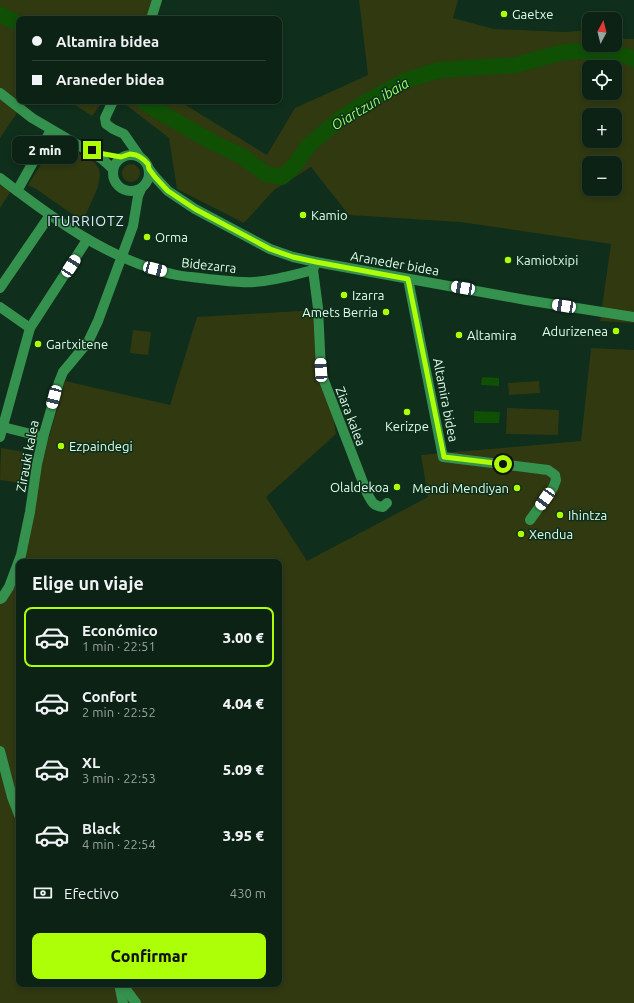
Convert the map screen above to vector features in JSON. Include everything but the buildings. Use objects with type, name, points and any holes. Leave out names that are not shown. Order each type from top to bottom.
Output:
[{"type":"street","points":[[152,16],[157,0]]},
{"type":"street","points":[[0,93],[32,118],[102,159],[113,169]]},
{"type":"street","points":[[111,104],[105,118],[106,124],[124,134],[140,157],[148,164],[149,169],[148,180],[142,188],[133,191],[123,189]]},
{"type":"street","points":[[17,191],[51,130]]},
{"type":"street","points":[[129,140],[128,149],[124,156],[116,162],[113,169],[114,178],[119,187],[123,189],[130,197],[136,212]]},
{"type":"street","points":[[80,146],[104,154],[124,156],[136,155],[140,157]]},
{"type":"street","name":"Araneder bidea","points":[[149,169],[168,191],[195,209],[270,249],[314,266],[408,279],[634,317]]},
{"type":"street","name":"Bidezarra","points":[[0,178],[50,215],[87,239],[139,264],[172,274],[253,282],[281,278],[314,266]]},
{"type":"street","name":"Araneder bidea","points":[[142,188],[152,187],[168,191]]},
{"type":"street","name":"Zirauki kalea","points":[[20,559],[30,512],[37,464],[58,382],[63,372],[88,342],[98,321],[133,226],[138,196],[142,188]]},
{"type":"street","points":[[0,288],[50,215]]},
{"type":"street","points":[[0,438],[30,328],[87,239]]},
{"type":"street","name":"Ziara kalea","points":[[314,266],[322,378],[367,493],[377,506],[384,507],[388,503]]},
{"type":"street","name":"Altamira bidea","points":[[408,279],[444,457],[548,470],[555,475],[556,480],[553,488],[530,520]]},
{"type":"street","points":[[0,307],[30,328]]},
{"type":"street","points":[[3,427],[43,437]]},
{"type":"street","name":"Zirauki kalea","points":[[0,600],[10,587],[16,570]]},
{"type":"street","points":[[0,751],[16,807]]},
{"type":"street","points":[[120,987],[123,1003]]},
{"type":"street","points":[[124,987],[136,1003]]},
{"type":"shaded area","points":[[0,0],[156,0],[150,16],[16,16],[16,104],[27,104],[19,110],[0,138]]},
{"type":"shaded area","points":[[359,0],[458,0],[453,18],[494,29],[565,32],[582,31],[582,52],[622,52],[622,39],[634,39],[634,323],[600,321],[611,244],[460,222],[349,215],[311,167],[274,190],[244,223],[177,189],[169,138],[125,104],[184,104],[267,155],[295,108],[368,75]]},
{"type":"shaded area","points":[[74,104],[101,104],[92,116]]},
{"type":"shaded area","points":[[56,141],[95,163],[99,169],[100,175],[98,187],[86,214],[78,218],[28,185]]},
{"type":"shaded area","points":[[131,164],[137,167],[140,173],[137,179],[131,182],[125,179],[122,173],[125,167]]},
{"type":"shaded area","points":[[0,185],[11,191],[0,208]]},
{"type":"shaded area","points":[[316,310],[336,434],[266,497],[307,561],[428,497],[421,455],[581,441],[591,348],[634,350],[634,1003],[0,1003],[0,593],[16,586],[16,987],[282,987],[282,559],[21,559],[34,483],[65,381],[170,405],[197,317]]},
{"type":"shaded area","points":[[133,330],[151,332],[148,355],[130,353]]},
{"type":"shaded area","points":[[482,377],[499,378],[499,386],[481,385]]},
{"type":"shaded area","points":[[539,381],[540,393],[509,395],[508,383]]},
{"type":"shaded area","points":[[507,408],[559,410],[558,435],[506,434]]},
{"type":"shaded area","points":[[474,411],[500,412],[499,423],[474,423]]},
{"type":"shaded area","points":[[1,448],[24,452],[20,483],[0,480]]},
{"type":"waterway","name":"Oiartzun ibaia","points":[[0,14],[16,22]]},
{"type":"waterway","name":"Oiartzun ibaia","points":[[148,104],[214,143],[240,155],[266,174],[282,177],[295,165],[308,146],[341,118],[404,81],[439,70],[516,65],[560,53],[577,51],[620,54],[634,59]]},
{"type":"place","name":"Gaetxe","points":[[504,14]]},
{"type":"place","name":"Kamio","points":[[303,215]]},
{"type":"place","name":"Orma","points":[[147,237]]},
{"type":"place","name":"Kamiotxipi","points":[[508,260]]},
{"type":"place","name":"Izarra","points":[[344,295]]},
{"type":"place","name":"Amets Berria","points":[[386,312]]},
{"type":"place","name":"Adurizenea","points":[[616,331]]},
{"type":"place","name":"Altamira","points":[[459,335]]},
{"type":"place","name":"Gartxitene","points":[[38,344]]},
{"type":"place","name":"Kerizpe","points":[[407,412]]},
{"type":"place","name":"Ezpaindegi","points":[[61,446]]},
{"type":"place","name":"Olaldekoa","points":[[397,487]]},
{"type":"place","name":"Mendi Mendiyan","points":[[517,488]]},
{"type":"place","name":"Ihintza","points":[[560,515]]},
{"type":"place","name":"Xendua","points":[[521,534]]},
{"type":"district","name":"ITURRIOTZ","points":[[86,221]]},
{"type":"route","points":[[92,150],[121,157],[130,154],[140,157],[148,164],[149,169],[168,191],[180,200],[277,252],[316,262],[408,279],[444,457],[503,464]]}]
